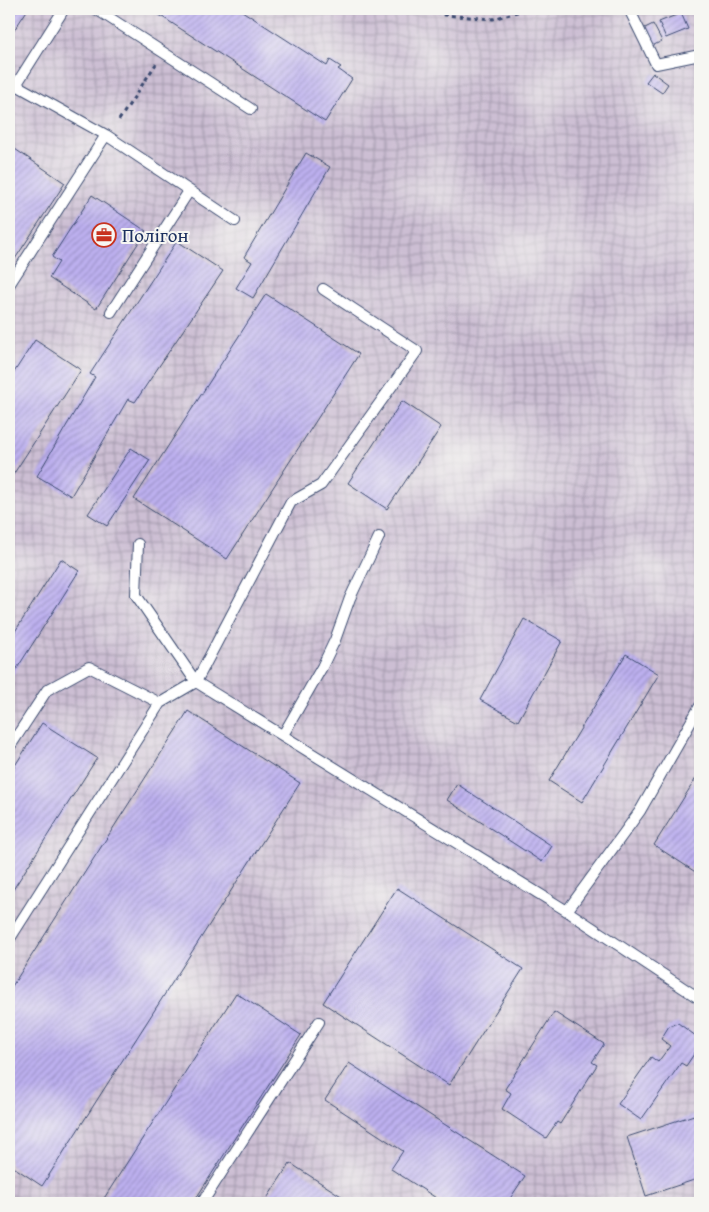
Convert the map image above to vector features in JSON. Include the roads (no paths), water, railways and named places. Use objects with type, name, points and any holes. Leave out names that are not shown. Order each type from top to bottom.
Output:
[{"type":"lane","points":[[64,9],[11,84],[106,135],[235,221]]},
{"type":"lane","points":[[96,9],[251,109]]},
{"type":"lane","points":[[629,9],[656,64],[700,55]]},
{"type":"lane","points":[[9,285],[106,135]]},
{"type":"lane","points":[[111,312],[189,191]]},
{"type":"lane","points":[[9,940],[160,703],[196,682],[291,502],[321,485],[417,351],[324,289]]},
{"type":"lane","points":[[283,736],[322,667],[335,640],[350,598],[379,537]]},
{"type":"lane","points":[[138,544],[136,595],[196,682],[567,911],[700,998]]},
{"type":"lane","points":[[9,748],[48,690],[89,667],[160,703]]},
{"type":"lane","points":[[567,911],[640,811],[700,706]]},
{"type":"lane","points":[[202,1203],[319,1022]]},
{"type":"place","name":"Полігон","points":[[104,235]]}]
